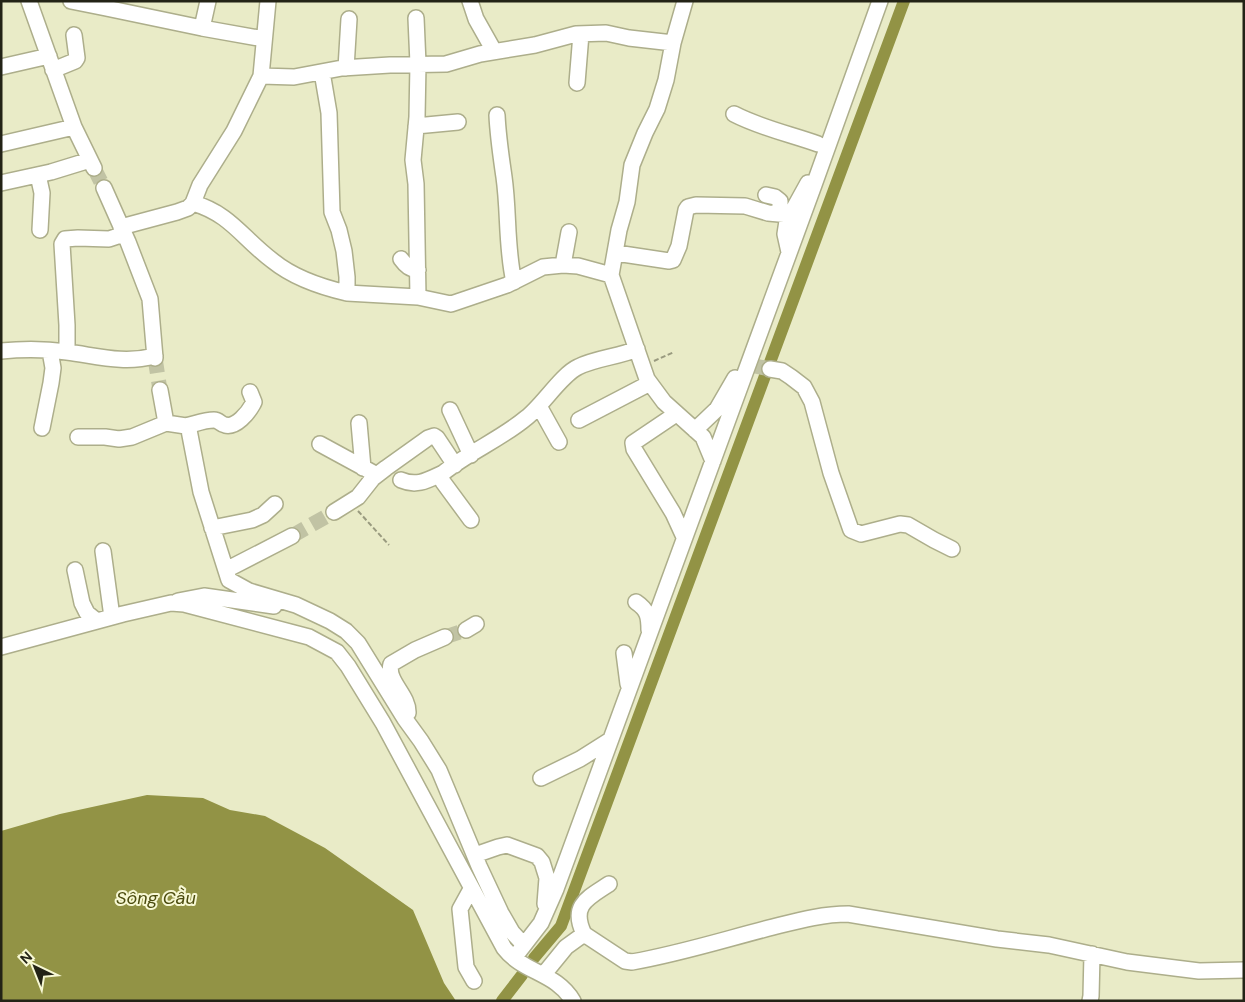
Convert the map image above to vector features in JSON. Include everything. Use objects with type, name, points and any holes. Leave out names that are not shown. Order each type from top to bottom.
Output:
[{"type":"street","points":[[1,183],[92,164],[74,127],[29,1]]},
{"type":"street","points":[[72,1],[106,4],[202,28],[264,39]]},
{"type":"street","points":[[202,28],[208,1]]},
{"type":"street","points":[[67,352],[62,244],[65,240],[78,238],[109,239],[123,230],[188,208],[234,131],[261,76],[268,1]]},
{"type":"street","points":[[470,1],[476,19],[494,51]]},
{"type":"street","points":[[685,1],[657,109],[632,165],[627,202],[619,230],[611,275],[650,383],[664,402],[703,438],[713,460]]},
{"type":"street","points":[[514,958],[542,924],[684,537],[751,366],[789,253],[880,1]]},
{"type":"street","points":[[416,18],[418,64],[413,160],[416,184],[418,297]]},
{"type":"street","points":[[346,68],[349,19]]},
{"type":"street","points":[[261,76],[294,77],[346,68],[418,64],[436,66],[494,51],[535,45],[581,34],[606,33],[646,41],[673,43]]},
{"type":"street","points":[[577,83],[581,34]]},
{"type":"street","points":[[1,67],[75,61],[77,58],[74,35]]},
{"type":"street","points":[[322,72],[329,113],[332,212],[344,251],[347,293]]},
{"type":"street","points":[[734,114],[754,125],[784,132],[818,144]]},
{"type":"street","points":[[497,115],[500,159],[504,177],[509,261],[514,282]]},
{"type":"street","points":[[818,175],[815,164],[818,144],[825,130],[839,115]]},
{"type":"street","points":[[416,126],[458,122]]},
{"type":"street","points":[[1,144],[74,127]]},
{"type":"street","points":[[38,175],[42,193],[40,230]]},
{"type":"street","points":[[785,215],[807,183],[818,175]]},
{"type":"street","points":[[1,351],[67,352],[97,358],[125,360],[155,357],[150,299],[104,188]]},
{"type":"street","points":[[766,195],[775,197],[780,201],[785,215],[785,234],[789,253]]},
{"type":"street","points":[[193,202],[208,207],[224,216],[274,263],[291,273],[328,289],[347,293],[418,297],[451,304],[514,282],[543,267],[563,265],[590,268],[611,275]]},
{"type":"street","points":[[616,253],[673,260],[679,246],[688,207],[696,205],[745,206],[768,213],[785,215]]},
{"type":"street","points":[[563,265],[570,232]]},
{"type":"street","points":[[401,259],[406,266],[418,270]]},
{"type":"street","points":[[401,480],[409,484],[423,482],[449,469],[526,419],[569,372],[586,364],[637,349]]},
{"type":"street","points":[[42,428],[53,368],[50,351]]},
{"type":"street","points":[[695,430],[717,409],[742,369],[751,366]]},
{"type":"street","points":[[770,369],[782,371],[804,387],[812,402],[831,473],[851,530],[861,534],[900,524],[908,525],[952,549]]},
{"type":"street","points":[[580,420],[650,383]]},
{"type":"street","points":[[160,390],[166,423]]},
{"type":"street","points":[[78,437],[105,437],[119,440],[132,437],[166,423],[186,426],[216,420],[225,426],[232,425],[239,421],[253,404],[250,392]]},
{"type":"street","points":[[539,406],[559,442]]},
{"type":"street","points":[[450,410],[471,454]]},
{"type":"street","points":[[676,414],[633,443],[634,449],[673,513],[684,537]]},
{"type":"street","points":[[358,423],[363,468]]},
{"type":"street","points":[[186,426],[189,430],[201,492],[230,580],[249,590],[296,605],[330,621],[346,631],[358,643],[439,770],[501,913],[512,932],[524,945]]},
{"type":"street","points":[[334,512],[365,490],[377,475],[428,438],[434,436],[437,438],[449,469]]},
{"type":"street","points":[[320,444],[377,475]]},
{"type":"street","points":[[449,469],[441,477],[442,482],[471,520]]},
{"type":"street","points":[[212,528],[252,520],[263,515],[275,504]]},
{"type":"street","points":[[226,570],[292,536]]},
{"type":"street","points":[[103,551],[105,619]]},
{"type":"street","points":[[75,570],[82,603],[87,612],[105,619]]},
{"type":"street","points":[[1,647],[105,619],[204,596],[252,602],[312,614]]},
{"type":"street","points":[[636,602],[644,607],[649,616],[649,632]]},
{"type":"street","points":[[171,603],[184,604],[300,634],[337,652],[348,666],[383,723],[471,888],[494,926],[504,948],[519,962],[544,974],[564,988],[573,1001]]},
{"type":"street","points":[[405,719],[408,711],[407,704],[389,672],[391,664],[415,650],[445,638]]},
{"type":"street","points":[[624,653],[628,688]]},
{"type":"street","points":[[540,778],[580,759],[610,740]]},
{"type":"street","points":[[476,856],[498,846],[506,845],[536,856],[542,862],[547,878],[544,917]]},
{"type":"street","points":[[544,974],[576,940],[578,911],[582,903],[609,884]]},
{"type":"street","points":[[471,888],[460,909],[466,967],[474,981]]},
{"type":"street","points":[[576,940],[625,961],[632,962],[816,916],[848,914],[996,939],[1049,945],[1127,962],[1199,971],[1244,970]]},
{"type":"street","points":[[1090,1001],[1092,954]]},
{"type":"path","points":[[643,367],[674,352]]},
{"type":"path","points":[[350,502],[389,545]]},
{"type":"water","name":"Sông Cầu","points":[[147,795],[203,798],[230,810],[265,816],[325,848],[413,910],[444,983],[456,1001],[1,1001],[1,831],[60,814]]},
{"type":"waterway","points":[[534,958],[561,926],[904,1]]},
{"type":"waterway","points":[[502,1001],[522,975]]},
{"type":"tunnel","points":[[94,168],[104,188]]},
{"type":"tunnel","points":[[155,358],[160,390]]},
{"type":"tunnel","points":[[755,366],[770,369]]},
{"type":"tunnel","points":[[292,536],[334,512]]},
{"type":"tunnel","points":[[445,637],[466,630]]}]
